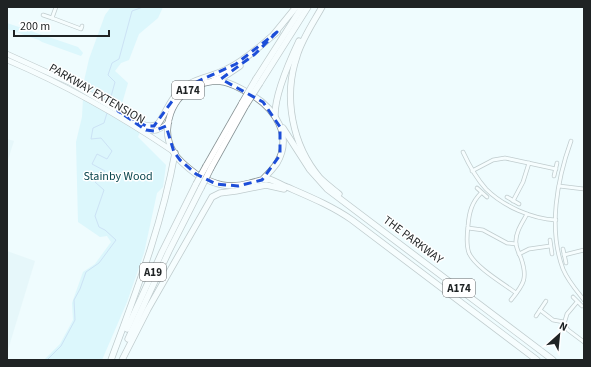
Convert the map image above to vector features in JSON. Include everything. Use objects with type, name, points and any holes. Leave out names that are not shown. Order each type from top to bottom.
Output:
[{"type":"highway","name":"A19","points":[[112,360],[162,252],[244,104],[302,7]]},
{"type":"highway","name":"A19","points":[[258,81],[308,7]]},
{"type":"highway","points":[[276,117],[277,102],[291,58],[300,40],[322,7]]},
{"type":"highway","points":[[322,7],[303,41],[293,70],[290,87],[292,119],[299,143],[312,167],[321,178],[364,216]]},
{"type":"highway","points":[[208,82],[224,76],[255,54],[276,32],[295,8]]},
{"type":"highway","points":[[117,112],[146,126],[154,126],[161,119],[176,94],[187,84],[226,70],[236,64],[276,32]]},
{"type":"highway","name":"A174","points":[[208,82],[223,82],[240,88],[263,102],[276,117],[282,133],[283,141],[277,163],[263,180],[238,186],[223,186],[196,174],[174,153],[169,136],[169,115],[178,98],[193,87],[208,82]]},
{"type":"highway","name":"THE PARKWAY","points":[[276,117],[302,159],[318,180],[335,196],[364,216],[553,360]]},
{"type":"highway","points":[[112,360],[154,240],[174,153]]},
{"type":"highway","points":[[255,186],[263,180]]},
{"type":"highway","name":"THE PARKWAY","points":[[263,180],[271,180],[320,201],[352,220],[537,360]]},
{"type":"highway","points":[[122,360],[148,309],[212,197],[220,193],[270,184],[332,208]]},
{"type":"highway","name":"A19","points":[[118,360],[199,186]]},
{"type":"main road","name":"PARKWAY EXTENSION","points":[[7,54],[71,83],[96,100]]},
{"type":"main road","name":"PARKWAY EXTENSION","points":[[7,60],[38,72],[96,100],[146,130],[157,130],[168,122]]},
{"type":"main road","name":"PARKWAY EXTENSION","points":[[117,112],[174,153]]},
{"type":"street","points":[[52,18],[56,7]]},
{"type":"street","points":[[43,16],[80,29],[82,26]]},
{"type":"street","points":[[570,141],[559,186],[556,220],[558,253],[563,270],[569,282],[584,300]]},
{"type":"street","points":[[463,152],[472,171],[489,192],[526,214],[548,220],[556,220]]},
{"type":"street","points":[[472,171],[499,158],[556,169]]},
{"type":"street","points":[[513,201],[525,176],[529,163]]},
{"type":"street","points":[[554,176],[557,163]]},
{"type":"street","points":[[559,186],[584,189]]},
{"type":"street","points":[[477,188],[487,197]]},
{"type":"street","points":[[482,192],[475,199],[471,208],[468,228],[469,251],[475,261],[516,293]]},
{"type":"street","points":[[507,197],[519,204]]},
{"type":"street","points":[[511,300],[522,285],[525,275],[525,268],[516,244],[517,236],[526,214]]},
{"type":"street","points":[[468,228],[483,230],[507,243],[516,244]]},
{"type":"street","points":[[550,240],[552,254]]},
{"type":"street","points":[[519,254],[529,249],[550,246]]},
{"type":"street","points":[[563,249],[566,263]]},
{"type":"street","points":[[564,255],[584,250]]},
{"type":"street","points":[[573,297],[582,306]]},
{"type":"street","points":[[536,316],[546,301]]},
{"type":"street","points":[[564,322],[569,311],[577,302]]},
{"type":"street","points":[[540,310],[553,320],[564,322]]},
{"type":"street","points":[[564,322],[568,330],[584,342]]},
{"type":"highlighted area","points":[[277,32],[255,54],[221,79],[263,102],[280,127],[280,155],[262,180],[238,186],[216,184],[196,174],[180,160],[174,152],[166,126],[154,131],[146,130],[118,111],[146,126],[154,126],[181,89],[236,64]]},
{"type":"shaded area","points":[[7,139],[14,141],[7,163]]},
{"type":"shaded area","points":[[7,251],[35,261],[7,353]]},
{"type":"green space","name":"Stainby Wood","points":[[111,7],[163,7],[158,18],[139,34],[129,60],[121,63],[115,71],[128,83],[121,107],[145,118],[138,137],[166,165],[163,187],[157,193],[144,253],[127,302],[102,360],[44,360],[60,344],[73,320],[72,303],[83,272],[95,264],[111,242],[107,236],[100,237],[78,222],[76,142],[82,117],[84,81],[89,59],[105,15]]},
{"type":"green space","points":[[7,23],[78,47],[83,53],[81,56],[7,29]]},
{"type":"waterway","points":[[109,104],[115,82],[108,75],[112,63],[119,59],[132,11],[143,7]]},
{"type":"waterway","points":[[47,360],[61,346],[75,320],[74,300],[86,272],[99,263],[116,240],[105,230],[99,227],[95,216],[104,190],[95,182],[105,171],[92,164],[97,154],[107,159],[112,151],[101,138],[91,139],[93,128],[104,123],[107,113]]}]
